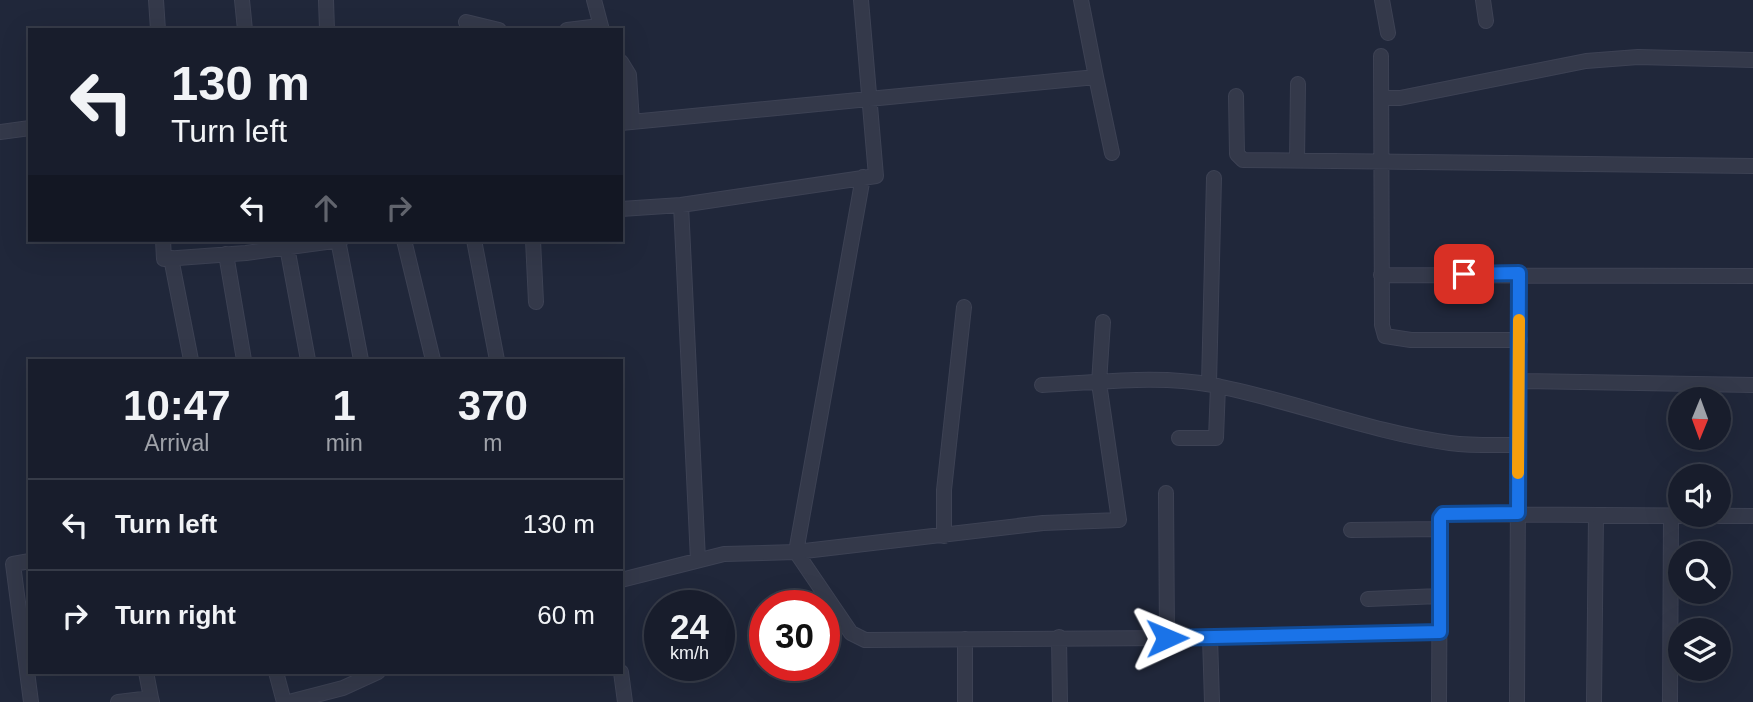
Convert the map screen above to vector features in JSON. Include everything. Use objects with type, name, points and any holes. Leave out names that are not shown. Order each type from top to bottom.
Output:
[{"type":"street","points":[[156,0],[158,28]]},
{"type":"street","points":[[242,0],[245,28]]},
{"type":"street","points":[[326,0],[327,28]]},
{"type":"street","points":[[594,0],[601,28]]},
{"type":"street","points":[[623,209],[681,205],[876,176],[861,0]]},
{"type":"street","points":[[1081,0],[1112,153]]},
{"type":"street","points":[[1382,0],[1388,33]]},
{"type":"street","points":[[1483,0],[1486,21]]},
{"type":"street","points":[[467,22],[491,28]]},
{"type":"street","points":[[1381,56],[1381,275],[1382,326],[1385,335],[1411,340],[1520,340]]},
{"type":"street","points":[[1382,98],[1400,98],[1586,61],[1638,57],[1753,60]]},
{"type":"street","points":[[623,65],[629,75],[627,122],[1096,77]]},
{"type":"street","points":[[1297,161],[1298,84]]},
{"type":"street","points":[[1236,96],[1239,159],[1753,166]]},
{"type":"street","points":[[0,132],[28,128]]},
{"type":"street","points":[[863,177],[796,552],[851,633],[858,639],[1167,638],[1440,632]]},
{"type":"street","points":[[1179,438],[1216,438],[1213,385],[1214,178]]},
{"type":"street","points":[[681,205],[698,561]]},
{"type":"street","points":[[163,242],[164,259],[324,242]]},
{"type":"street","points":[[339,242],[361,359]]},
{"type":"street","points":[[404,242],[433,359]]},
{"type":"street","points":[[474,242],[497,359]]},
{"type":"street","points":[[533,242],[536,302]]},
{"type":"street","points":[[287,247],[308,359]]},
{"type":"street","points":[[226,254],[244,359]]},
{"type":"street","points":[[171,258],[191,359]]},
{"type":"street","points":[[1381,275],[1519,273],[1753,276]]},
{"type":"street","points":[[1517,702],[1519,273]]},
{"type":"street","points":[[944,536],[944,490],[964,307]]},
{"type":"street","points":[[623,580],[723,554],[796,552],[1043,523],[1119,520],[1099,383],[1103,323]]},
{"type":"street","points":[[1520,381],[1753,385]]},
{"type":"street","points":[[1042,384],[1213,385],[1299,404],[1417,438],[1472,445],[1519,445]]},
{"type":"street","points":[[1166,493],[1167,638]]},
{"type":"street","points":[[1439,702],[1440,518],[1449,512],[1668,515]]},
{"type":"street","points":[[1594,702],[1596,515]]},
{"type":"street","points":[[1731,516],[1753,516]]},
{"type":"street","points":[[1670,702],[1671,527]]},
{"type":"street","points":[[1351,530],[1440,529]]},
{"type":"street","points":[[28,561],[13,564],[31,702]]},
{"type":"street","points":[[1368,599],[1439,596]]},
{"type":"street","points":[[1059,637],[1060,702]]},
{"type":"street","points":[[1210,637],[1212,702]]},
{"type":"street","points":[[965,639],[965,702]]},
{"type":"street","points":[[118,702],[152,700],[146,674]]},
{"type":"street","points":[[277,674],[287,702],[343,688],[374,674]]},
{"type":"street","points":[[621,674],[625,702]]},
{"type":"slow traffic","points":[[1518,473],[1519,320]]},
{"type":"route","points":[[1167,638],[1440,632],[1440,518],[1449,512],[1518,513],[1519,273],[1464,274]]}]
